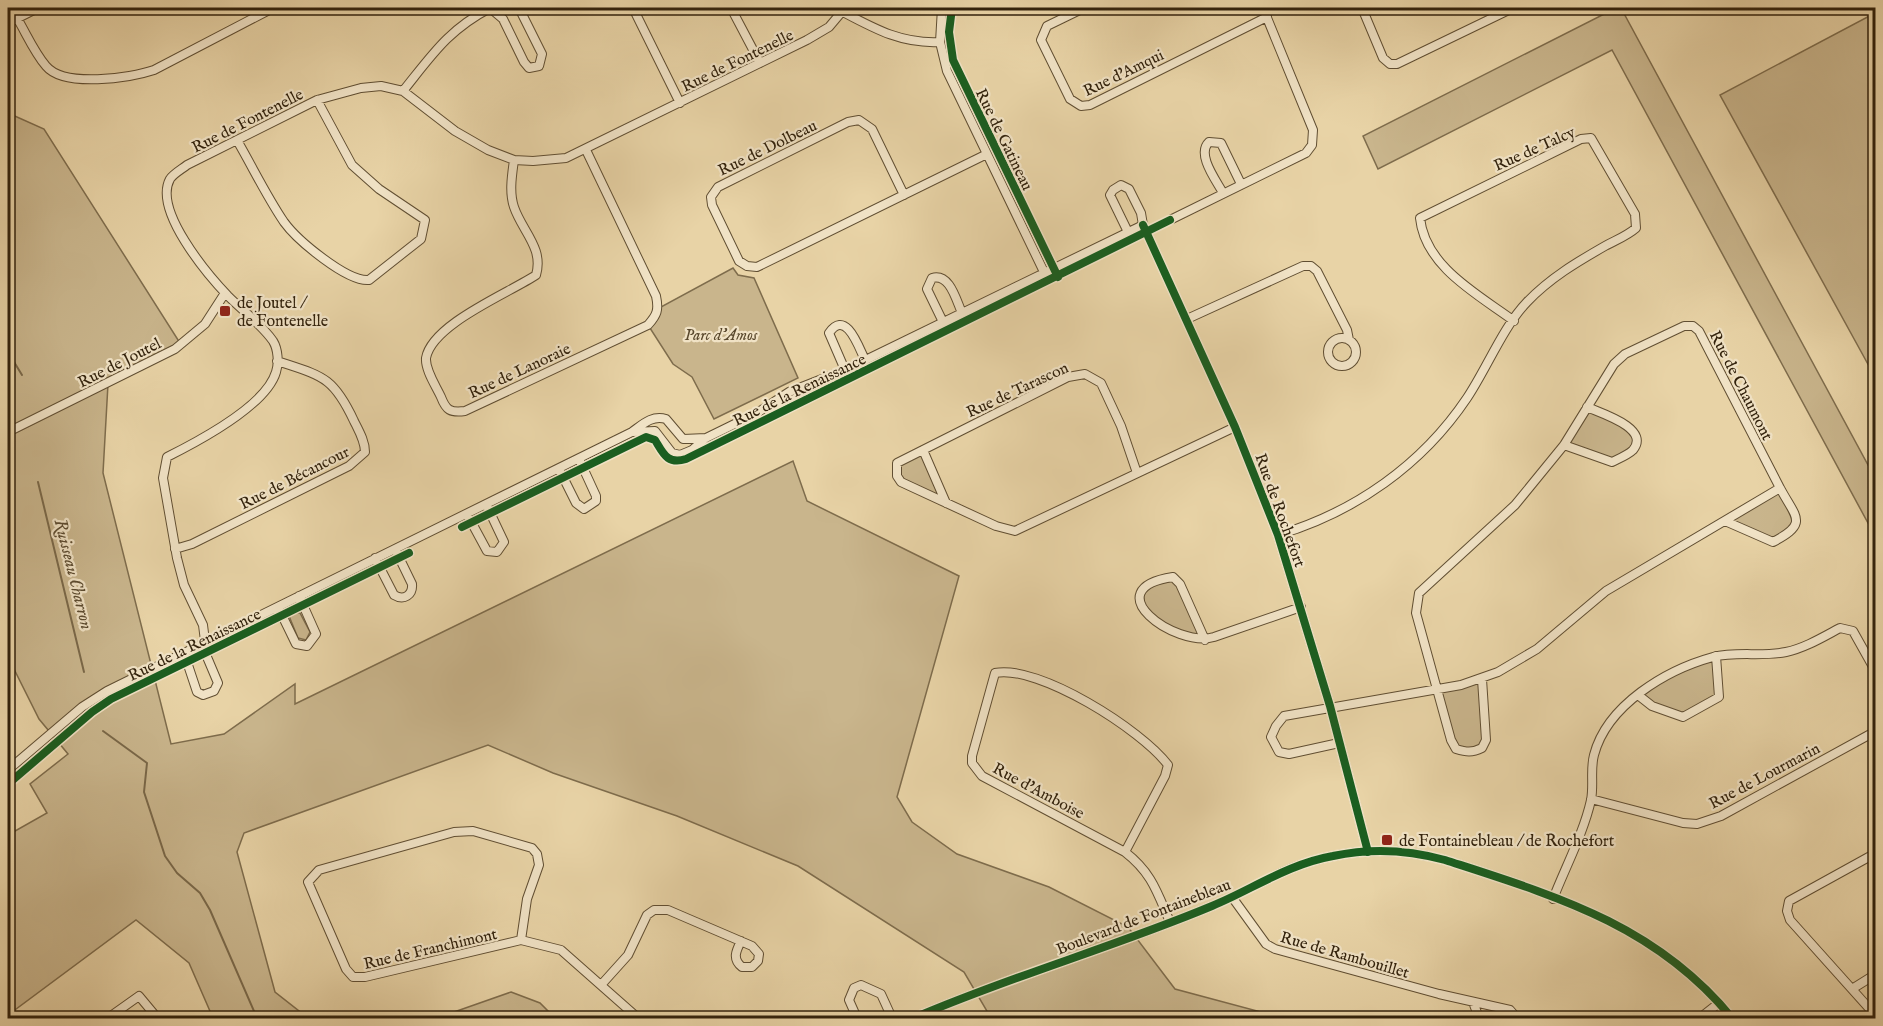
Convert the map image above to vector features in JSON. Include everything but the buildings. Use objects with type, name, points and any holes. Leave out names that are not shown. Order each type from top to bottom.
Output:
[{"type":"street","points":[[8,23],[38,8]]},
{"type":"street","points":[[17,18],[46,66],[52,71],[80,78],[113,77],[134,76],[154,70],[273,8]]},
{"type":"street","points":[[403,91],[446,38],[464,21],[490,8],[503,19],[529,68],[539,66],[542,54],[519,8]]},
{"type":"street","points":[[633,8],[680,103]]},
{"type":"street","points":[[731,8],[760,63]]},
{"type":"street","name":"Rue de Gatineau","points":[[942,8],[940,42],[949,77],[1044,272]]},
{"type":"street","name":"Rue d'Amqui","points":[[1084,8],[1047,26],[1041,40],[1070,99],[1080,106],[1090,105],[1267,17]]},
{"type":"street","points":[[1170,220],[1306,153],[1314,137],[1263,8]]},
{"type":"street","points":[[1362,8],[1383,58],[1390,64],[1397,64],[1513,8]]},
{"type":"street","points":[[844,10],[888,36],[914,41],[940,42]]},
{"type":"street","name":"Rue de Fontenelle","points":[[277,361],[273,342],[225,293],[189,248],[171,216],[165,196],[170,178],[187,165],[238,142],[317,100],[361,88],[381,86],[403,91],[455,130],[488,150],[514,160],[533,162],[566,158],[820,33],[844,10]]},
{"type":"street","points":[[238,142],[285,224],[353,279],[369,280],[421,239],[425,220],[379,189],[352,165],[317,100]]},
{"type":"street","name":"Rue de Dolbeau","points":[[904,195],[872,129],[859,120],[848,122],[718,187],[711,197],[712,205],[739,261],[747,266],[758,267],[904,195],[987,154]]},
{"type":"street","name":"Rue de Talcy","points":[[1278,535],[1356,504],[1397,473],[1432,442],[1453,417],[1525,304],[1558,274],[1636,228],[1635,214],[1591,138],[1571,144],[1420,218],[1425,241],[1448,272],[1514,321]]},
{"type":"street","points":[[1223,193],[1203,153],[1204,146],[1209,142],[1221,143],[1241,184]]},
{"type":"street","name":"Rue de Lanoraie","points":[[514,160],[511,182],[514,206],[534,244],[539,265],[536,275],[492,298],[448,328],[429,350],[427,366],[446,408],[453,412],[465,411],[648,325],[655,317],[659,308],[656,297],[586,150]]},
{"type":"street","points":[[1128,232],[1111,197],[1112,191],[1117,187],[1125,186],[1129,189],[1141,213],[1143,225]]},
{"type":"street","name":"Rue de la Renaissance","points":[[632,432],[657,432],[670,451],[677,455],[692,450],[706,438],[757,413],[809,393],[845,370],[1143,225]]},
{"type":"street","name":"Rue de Rochefort","points":[[1143,225],[1235,427],[1278,535],[1330,706],[1368,852]]},
{"type":"street","points":[[1187,319],[1303,266],[1311,266],[1317,271],[1342,320],[1349,340]]},
{"type":"street","points":[[943,322],[927,289],[932,278],[940,277],[946,280],[962,313]]},
{"type":"street","name":"Rue de Joutel","points":[[8,432],[175,349],[205,324],[225,293]]},
{"type":"street","name":"Rue de la Renaissance","points":[[845,370],[830,339],[829,333],[835,326],[843,325],[849,328],[865,360]]},
{"type":"street","name":"Rue de Chaumont","points":[[1482,679],[1485,740],[1482,748],[1473,752],[1456,749],[1451,741],[1439,689],[1416,613],[1419,593],[1425,585],[1515,506],[1564,445],[1614,364],[1625,354],[1684,326],[1693,326],[1699,331],[1796,518],[1797,526],[1793,531],[1773,542],[1725,521]]},
{"type":"street","points":[[205,642],[202,625],[182,579],[175,549],[163,478],[167,457],[209,434],[261,396],[272,382],[277,361]]},
{"type":"street","name":"Rue de Bécancour","points":[[175,549],[192,544],[349,466],[365,452],[363,441],[348,408],[333,384],[277,361]]},
{"type":"street","name":"Rue de Tarascon","points":[[1137,473],[1121,426],[1101,383],[1085,374],[1068,377],[897,463],[897,476],[902,482],[996,525],[1015,531],[1235,427]]},
{"type":"street","points":[[1564,445],[1612,462],[1632,451],[1636,443],[1635,435],[1627,424],[1587,407]]},
{"type":"street","name":"Rue de la Renaissance","points":[[8,770],[94,698],[579,459],[632,432],[647,420],[660,417],[669,420],[683,440],[706,438]]},
{"type":"street","points":[[923,450],[946,503]]},
{"type":"street","points":[[559,468],[577,505],[584,509],[590,507],[596,501],[596,496],[579,459]]},
{"type":"street","points":[[1339,743],[1289,753],[1280,752],[1271,737],[1284,716],[1330,706],[1439,689],[1482,679],[1537,649],[1606,591],[1780,488]]},
{"type":"street","points":[[467,514],[487,551],[497,552],[504,542],[486,504]]},
{"type":"street","points":[[375,558],[392,593],[399,598],[406,596],[412,590],[412,584],[395,549]]},
{"type":"street","points":[[1205,640],[1180,584],[1173,577],[1158,579],[1142,587],[1138,595],[1139,604],[1146,613],[1179,635],[1205,640],[1301,608]]},
{"type":"street","name":"Rue de la Renaissance","points":[[278,607],[294,641],[298,645],[307,645],[314,640],[316,634],[299,596]]},
{"type":"street","points":[[1553,899],[1592,799],[1591,767],[1602,734],[1618,711],[1638,695],[1676,671],[1716,656],[1786,652],[1847,627],[1853,631],[1875,672]]},
{"type":"street","name":"Rue de la Renaissance","points":[[184,653],[197,692],[203,695],[211,693],[218,683],[207,657],[205,642]]},
{"type":"street","points":[[1638,695],[1652,706],[1683,717],[1719,697],[1721,687],[1716,656]]},
{"type":"street","name":"Rue d'Amboise","points":[[1125,852],[1165,776],[1168,765],[1161,756],[1107,714],[1076,696],[1021,674],[1006,671],[994,673],[972,756],[975,769],[982,776],[1125,852],[1141,865],[1152,879],[1170,922]]},
{"type":"street","name":"Rue de Lourmarin","points":[[1592,799],[1683,823],[1697,824],[1721,816],[1875,730]]},
{"type":"street","name":"Rue de Franchimont","points":[[521,940],[527,899],[539,865],[537,854],[532,848],[473,831],[454,832],[319,870],[308,882],[346,969],[353,977],[365,977],[521,940],[556,948],[638,1018]]},
{"type":"street","name":"Boulevard de Fontainebleau","points":[[914,1018],[1170,922],[1232,897],[1288,868],[1311,861],[1368,852],[1425,855],[1553,899],[1617,924],[1644,939],[1684,968],[1732,1018]]},
{"type":"street","points":[[1874,1013],[1790,920],[1787,911],[1789,901],[1875,853]]},
{"type":"street","name":"Rue de Rambouillet","points":[[1232,897],[1266,944],[1275,949],[1510,1010],[1517,1018]]},
{"type":"street","points":[[601,985],[628,955],[646,915],[654,910],[668,910],[741,941]]},
{"type":"street","points":[[1852,989],[1875,974]]},
{"type":"street","points":[[856,1018],[849,1000],[854,988],[861,986],[881,994],[892,1018]]},
{"type":"street","points":[[111,1018],[139,996],[150,1008],[154,1018]]},
{"type":"street","points":[[1473,1002],[1479,1018]]},
{"type":"street","points":[[1700,1018],[1719,1003]]},
{"type":"green space","points":[[1616,8],[1621,8],[1875,478],[1875,536],[1612,50],[1378,169],[1363,136]]},
{"type":"green space","points":[[1875,13],[1875,377],[1720,95]]},
{"type":"green space","points":[[8,113],[44,129],[180,343],[108,384],[103,473],[171,744],[224,734],[295,684],[295,704],[793,461],[807,501],[959,576],[897,797],[912,822],[957,854],[1049,887],[1128,927],[1175,989],[1283,1018],[991,1018],[964,972],[798,866],[677,816],[553,773],[488,745],[244,833],[237,852],[275,992],[308,1018],[213,1018],[189,963],[136,920],[8,1015],[8,835],[47,813],[30,784],[68,754],[39,719],[8,657]]},
{"type":"green space","name":"Parc d'Amos","points":[[733,268],[738,275],[754,278],[798,378],[714,419],[692,377],[673,364],[648,325],[659,308]]},
{"type":"green space","points":[[1587,407],[1627,424],[1636,443],[1612,462],[1564,445]]},
{"type":"green space","points":[[923,450],[946,503],[901,482],[897,463]]},
{"type":"green space","points":[[1780,488],[1797,526],[1773,542],[1725,521]]},
{"type":"green space","points":[[1173,577],[1205,640],[1191,638],[1146,613],[1142,587]]},
{"type":"green space","points":[[293,612],[300,613],[310,632],[306,640],[298,638],[289,616]]},
{"type":"green space","points":[[1716,656],[1719,697],[1683,717],[1652,706],[1638,695],[1676,671]]},
{"type":"green space","points":[[1482,679],[1482,748],[1456,749],[1439,689]]},
{"type":"green space","points":[[511,992],[540,1003],[555,1018],[437,1018]]},
{"type":"waterway","name":"Ruisseau Charron","points":[[8,352],[22,375]]},
{"type":"waterway","name":"Ruisseau Charron","points":[[38,482],[84,672]]},
{"type":"waterway","name":"Ruisseau Charron","points":[[103,731],[147,763],[144,792],[165,856],[177,873],[200,893],[210,910],[257,1018]]},
{"type":"cycle path","points":[[952,8],[949,32],[953,60],[1058,277]]},
{"type":"cycle path","points":[[462,527],[646,437],[655,440],[666,457],[674,460],[686,459],[1170,220]]},
{"type":"cycle path","points":[[1143,225],[1235,427],[1278,535],[1330,706],[1368,852]]},
{"type":"cycle path","points":[[8,784],[92,712],[111,699],[409,553]]},
{"type":"cycle path","points":[[914,1018],[1175,921],[1301,865],[1347,853],[1375,851],[1403,852],[1445,860],[1565,901],[1602,918],[1671,959],[1702,986],[1732,1018]]},
{"type":"place","name":"de Joutel / de Fontenelle","points":[[225,311]]},
{"type":"place","name":"de Fontainebleau / de Rochefort","points":[[1387,840]]}]
